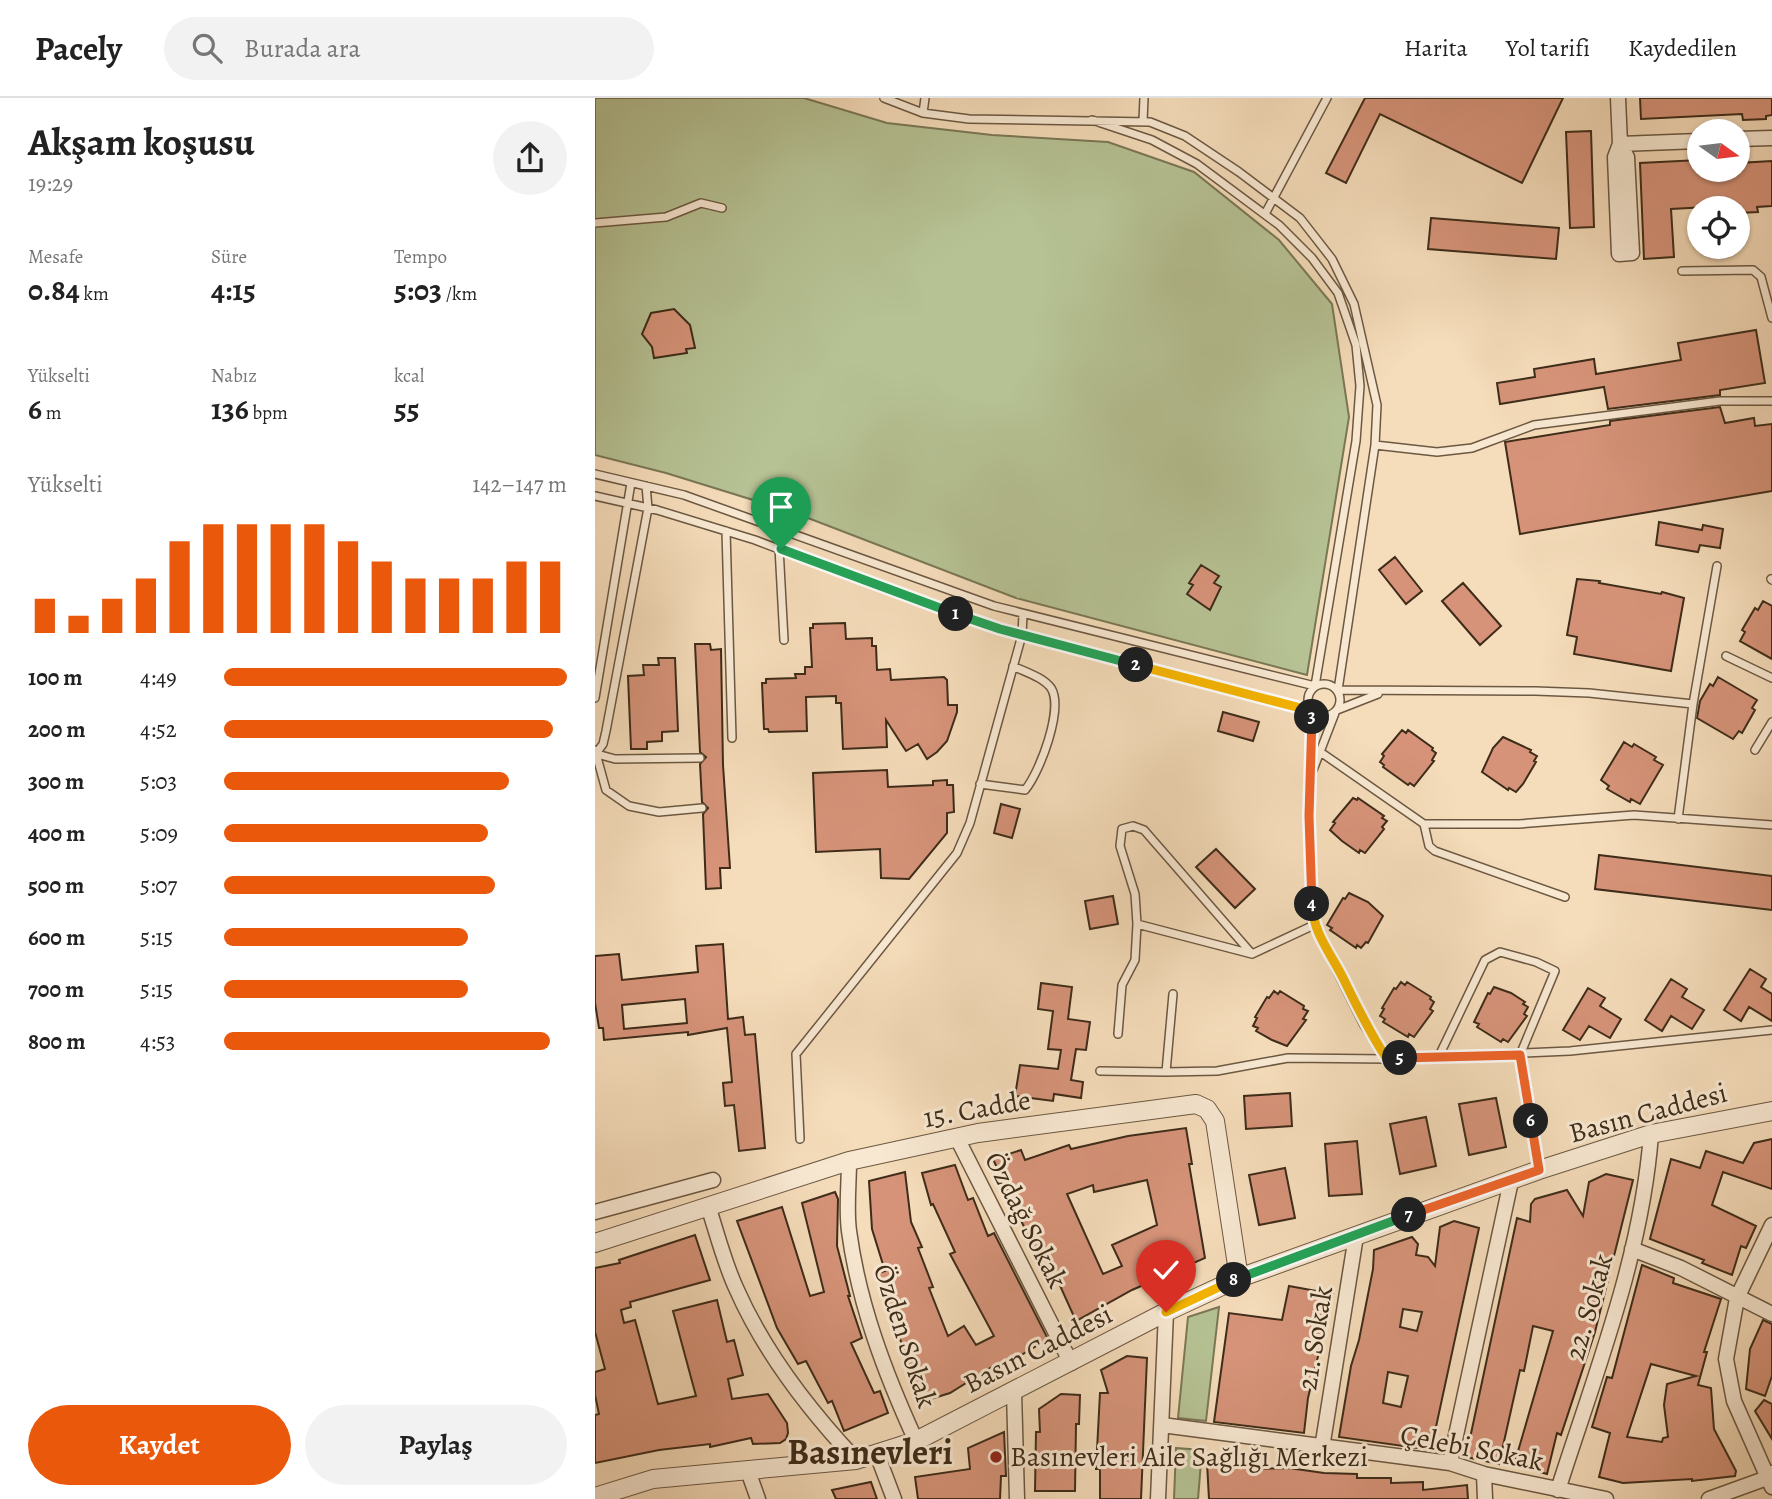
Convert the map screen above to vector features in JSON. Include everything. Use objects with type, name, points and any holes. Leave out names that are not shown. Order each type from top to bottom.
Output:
[{"type":"street","points":[[1618,98],[1620,144],[1615,157],[1619,254],[1632,253],[1627,157],[1620,144]]},
{"type":"street","points":[[1750,139],[1772,138]]},
{"type":"street","points":[[1620,144],[1687,141]]},
{"type":"street","name":"15. Cadde","points":[[595,1243],[849,1161],[957,1138],[1196,1104],[1207,1109],[1215,1121],[1239,1278]]},
{"type":"street","name":"Basın Caddesi","points":[[595,1497],[623,1494],[653,1479],[856,1460],[877,1454],[916,1441],[1166,1312],[1239,1278],[1539,1170],[1651,1134],[1772,1111]]},
{"type":"street","name":"22. Sokak","points":[[1558,1490],[1632,1249],[1648,1177],[1651,1134]]},
{"type":"street","name":"Özdağ Sokak","points":[[957,1138],[1071,1363]]},
{"type":"street","name":"Özden Sokak","points":[[849,1161],[849,1228],[861,1297],[886,1374],[916,1441]]},
{"type":"street","points":[[595,1212],[713,1181]]},
{"type":"street","points":[[1450,1463],[1511,1181]]},
{"type":"street","points":[[708,1206],[736,1288],[773,1357],[823,1424],[856,1460]]},
{"type":"street","points":[[1709,1499],[1770,1479],[1734,1401],[1726,1359],[1737,1298],[1772,1225]]},
{"type":"street","name":"21. Sokak","points":[[1322,1447],[1356,1236]]},
{"type":"street","points":[[1632,1249],[1681,1268],[1772,1314]]},
{"type":"street","points":[[1158,1499],[1166,1312]]},
{"type":"street","points":[[1014,1392],[1017,1499]]},
{"type":"street","name":"Çelebi Sokak","points":[[1162,1425],[1450,1463],[1484,1474],[1606,1499]]},
{"type":"street","points":[[877,1454],[894,1499]]},
{"type":"street","points":[[748,1471],[758,1499]]},
{"type":"street","points":[[1484,1474],[1485,1499]]},
{"type":"lane","points":[[884,98],[923,113],[969,119],[1143,121],[1185,136],[1300,218],[1332,259],[1355,304],[1377,405],[1375,445],[1338,690],[1341,701],[1319,751],[1310,781]]},
{"type":"lane","points":[[923,113],[925,98]]},
{"type":"lane","points":[[1143,121],[1144,98]]},
{"type":"lane","points":[[1265,214],[1327,98]]},
{"type":"lane","points":[[1092,120],[1152,140],[1198,164],[1265,214],[1311,258],[1338,293],[1356,345],[1360,386],[1356,441],[1315,686],[1308,700],[1312,711],[1310,781],[1314,925],[1364,1024],[1387,1059]]},
{"type":"lane","points":[[595,223],[666,217],[701,203],[722,208]]},
{"type":"lane","points":[[1682,271],[1753,270],[1761,277],[1772,318]]},
{"type":"lane","points":[[1375,445],[1437,452],[1472,448],[1534,425],[1720,401],[1772,401]]},
{"type":"lane","points":[[595,474],[684,495],[884,568],[1023,614],[1315,686],[1325,683],[1338,690],[1382,692],[1549,691],[1693,705]]},
{"type":"lane","points":[[595,698],[631,483]]},
{"type":"lane","points":[[646,486],[648,508],[606,731],[596,752],[607,790],[629,806],[659,812],[702,808]]},
{"type":"lane","points":[[595,496],[726,531],[914,600],[1022,635],[1312,711],[1322,716],[1382,692]]},
{"type":"lane","points":[[778,529],[784,640]]},
{"type":"lane","points":[[726,531],[732,738]]},
{"type":"lane","points":[[1678,819],[1693,705],[1717,566]]},
{"type":"lane","points":[[800,1139],[796,1054],[957,853],[970,823],[981,784],[1022,635],[1023,614]]},
{"type":"lane","points":[[1726,656],[1772,678]]},
{"type":"lane","points":[[981,784],[1025,790],[1034,779],[1051,729],[1056,700],[1052,690],[1044,680],[1013,666]]},
{"type":"lane","points":[[1755,750],[1772,722]]},
{"type":"lane","points":[[1319,751],[1424,824],[1520,824],[1634,815],[1772,825]]},
{"type":"lane","points":[[596,752],[615,759],[700,758]]},
{"type":"lane","points":[[1424,824],[1429,846],[1435,851],[1565,897]]},
{"type":"lane","points":[[1118,1034],[1122,985],[1135,960],[1137,924],[1135,894],[1120,846],[1122,829],[1133,826],[1144,830],[1252,954]]},
{"type":"lane","points":[[1137,924],[1252,954],[1314,925]]},
{"type":"lane","points":[[1439,1056],[1485,960],[1500,952],[1536,962],[1555,971],[1520,1055],[1539,1170]]},
{"type":"lane","points":[[1166,1072],[1173,994]]},
{"type":"lane","points":[[1100,1071],[1217,1071],[1287,1058],[1387,1059],[1520,1055],[1772,1030]]},
{"type":"green space","points":[[595,98],[804,98],[887,123],[992,135],[1108,142],[1194,172],[1279,240],[1332,304],[1349,417],[1307,675],[1016,598],[795,513],[666,473],[595,455]]},
{"type":"green space","points":[[1219,1307],[1206,1421],[1178,1418],[1188,1317]]},
{"type":"green space","points":[[1176,1448],[1202,1450],[1198,1499],[1174,1499]]},
{"type":"building","points":[[1365,98],[1563,98],[1522,183],[1380,114],[1346,183],[1326,173]]},
{"type":"building","points":[[1640,98],[1772,98],[1772,115],[1766,116],[1766,119],[1743,119],[1742,114],[1641,119]]},
{"type":"building","points":[[1591,131],[1594,227],[1570,228],[1566,132]]},
{"type":"building","points":[[1687,161],[1687,182],[1750,182],[1750,162],[1772,161],[1772,206],[1757,207],[1758,212],[1750,212],[1750,196],[1687,196],[1687,208],[1671,209],[1674,257],[1644,259],[1640,163]]},
{"type":"building","points":[[1431,218],[1559,228],[1556,259],[1428,249]]},
{"type":"building","points":[[674,309],[690,325],[695,348],[686,349],[687,353],[654,358],[652,347],[642,334],[651,313]]},
{"type":"building","points":[[1756,330],[1765,383],[1720,390],[1720,395],[1608,409],[1604,387],[1500,404],[1497,383],[1535,377],[1534,369],[1594,359],[1596,374],[1681,360],[1678,343]]},
{"type":"building","points":[[1720,407],[1725,423],[1754,418],[1755,426],[1772,424],[1772,491],[1520,534],[1505,442],[1610,425],[1610,421]]},
{"type":"building","points":[[1659,522],[1702,530],[1703,525],[1723,529],[1720,548],[1700,545],[1698,552],[1656,545]]},
{"type":"building","points":[[1395,557],[1422,591],[1406,604],[1379,570]]},
{"type":"building","points":[[1201,565],[1219,576],[1214,583],[1221,587],[1210,610],[1187,594],[1193,585],[1189,583]]},
{"type":"building","points":[[1577,579],[1684,598],[1671,671],[1574,654],[1577,637],[1567,635]]},
{"type":"building","points":[[1463,583],[1501,626],[1480,645],[1442,601]]},
{"type":"building","points":[[1763,601],[1772,606],[1772,659],[1740,641],[1745,632],[1742,630],[1755,608],[1758,610]]},
{"type":"building","points":[[845,623],[846,639],[872,638],[872,646],[876,646],[877,670],[890,669],[891,680],[944,677],[947,680],[948,705],[957,705],[957,712],[947,741],[927,759],[918,744],[906,751],[886,720],[887,747],[843,749],[841,703],[836,703],[836,696],[806,697],[807,731],[769,732],[764,729],[762,683],[766,683],[766,679],[796,678],[795,674],[805,674],[805,667],[812,667],[810,628],[813,628],[813,624]]},
{"type":"building","points":[[695,644],[710,644],[711,650],[721,649],[723,765],[730,868],[720,868],[721,888],[706,889],[703,814],[708,808],[702,802],[700,764],[706,757],[700,752]]},
{"type":"building","points":[[658,658],[675,658],[678,731],[662,732],[662,741],[647,742],[647,749],[631,749],[628,676],[644,675],[643,665],[659,665]]},
{"type":"building","points":[[1718,677],[1757,700],[1752,708],[1755,710],[1742,733],[1739,731],[1733,739],[1697,718],[1700,701],[1710,684],[1713,686]]},
{"type":"building","points":[[1223,712],[1259,722],[1253,741],[1218,731]]},
{"type":"building","points":[[1402,730],[1406,733],[1408,730],[1436,753],[1432,760],[1434,761],[1414,786],[1410,783],[1408,785],[1380,762],[1384,756],[1382,754]]},
{"type":"building","points":[[1503,737],[1531,750],[1530,752],[1537,756],[1534,761],[1536,762],[1516,792],[1509,788],[1508,790],[1482,772],[1493,748]]},
{"type":"building","points":[[1624,742],[1632,747],[1634,744],[1656,757],[1654,760],[1663,765],[1640,804],[1631,799],[1630,802],[1607,789],[1609,786],[1601,780]]},
{"type":"building","points":[[887,770],[888,787],[933,785],[933,781],[947,780],[947,785],[953,785],[954,812],[947,813],[947,833],[909,879],[881,878],[880,849],[816,852],[813,773]]},
{"type":"building","points":[[1353,798],[1358,798],[1387,821],[1365,853],[1360,850],[1359,853],[1330,830],[1335,823],[1333,822]]},
{"type":"building","points":[[1001,804],[1020,809],[1012,838],[994,833]]},
{"type":"building","points":[[1216,849],[1255,889],[1235,908],[1196,867]]},
{"type":"building","points":[[1599,855],[1772,876],[1772,910],[1595,889]]},
{"type":"building","points":[[1349,893],[1368,902],[1383,916],[1368,943],[1361,948],[1357,945],[1356,948],[1327,925],[1343,898]]},
{"type":"building","points":[[1113,896],[1118,924],[1090,929],[1085,901]]},
{"type":"building","points":[[723,944],[728,1019],[743,1017],[745,1035],[755,1034],[765,1148],[739,1151],[734,1105],[725,1106],[723,1083],[732,1082],[727,1028],[688,1035],[688,1032],[604,1040],[603,1028],[599,1028],[595,1003],[595,956],[619,954],[622,980],[698,972],[696,946]],"holes":[[[685,999],[687,1023],[624,1029],[622,1005]]]},
{"type":"building","points":[[1750,969],[1766,979],[1761,987],[1772,994],[1772,1021],[1749,1007],[1741,1021],[1724,1010]]},
{"type":"building","points":[[1671,979],[1687,989],[1682,997],[1704,1010],[1692,1029],[1671,1016],[1662,1031],[1645,1020]]},
{"type":"building","points":[[1401,982],[1405,985],[1407,982],[1431,997],[1434,1002],[1430,1009],[1433,1011],[1414,1037],[1409,1034],[1408,1037],[1383,1022],[1385,1019],[1380,1016],[1394,988]]},
{"type":"building","points":[[1041,983],[1072,987],[1068,1019],[1090,1022],[1086,1050],[1076,1049],[1071,1080],[1083,1082],[1081,1098],[1054,1094],[1053,1101],[1015,1096],[1020,1065],[1058,1069],[1061,1050],[1048,1049],[1053,1011],[1038,1009]]},
{"type":"building","points":[[1494,987],[1511,993],[1528,1007],[1524,1014],[1527,1016],[1508,1042],[1503,1039],[1501,1042],[1477,1027],[1479,1024],[1474,1022],[1488,993],[1490,994]]},
{"type":"building","points":[[1588,988],[1605,998],[1600,1006],[1621,1019],[1610,1038],[1589,1026],[1580,1040],[1563,1030]]},
{"type":"building","points":[[1274,991],[1278,994],[1280,991],[1308,1011],[1303,1019],[1306,1020],[1287,1046],[1256,1031],[1258,1028],[1253,1026],[1257,1018],[1255,1017],[1267,997]]},
{"type":"building","points":[[1290,1093],[1292,1126],[1246,1129],[1244,1096]]},
{"type":"building","points":[[1496,1098],[1506,1147],[1469,1155],[1459,1104]]},
{"type":"building","points":[[1426,1117],[1436,1166],[1400,1174],[1390,1124]]},
{"type":"building","points":[[1186,1128],[1192,1164],[1189,1164],[1205,1258],[1132,1290],[1076,1321],[1043,1248],[1035,1251],[993,1159],[1021,1150],[1025,1160],[1069,1145],[1071,1149],[1128,1136]],"holes":[[[1147,1180],[1157,1225],[1112,1245],[1122,1266],[1103,1274],[1067,1194],[1093,1185],[1094,1192]]]},
{"type":"building","points":[[1772,1139],[1772,1189],[1723,1172],[1712,1205],[1756,1226],[1746,1248],[1741,1246],[1732,1275],[1702,1263],[1704,1260],[1650,1239],[1671,1159],[1700,1168],[1706,1151],[1743,1163],[1754,1143]]},
{"type":"building","points":[[1357,1141],[1362,1194],[1329,1196],[1325,1144]]},
{"type":"building","points":[[955,1165],[968,1200],[973,1198],[988,1236],[994,1233],[1048,1339],[1001,1367],[998,1363],[950,1393],[921,1402],[878,1273],[885,1271],[872,1229],[869,1181],[905,1172],[911,1222],[922,1247],[918,1248],[933,1287],[929,1288],[948,1336],[964,1326],[976,1345],[994,1336],[950,1254],[955,1252],[933,1204],[931,1205],[922,1173]]},
{"type":"building","points":[[1285,1168],[1295,1218],[1259,1225],[1249,1175]]},
{"type":"building","points":[[1606,1174],[1633,1180],[1595,1332],[1561,1435],[1557,1433],[1547,1474],[1514,1465],[1553,1331],[1533,1326],[1499,1464],[1466,1457],[1517,1218],[1530,1222],[1531,1204],[1535,1199],[1567,1190],[1583,1216],[1589,1182]]},
{"type":"building","points":[[835,1192],[838,1199],[837,1246],[848,1296],[862,1338],[851,1343],[874,1393],[880,1391],[888,1413],[844,1431],[832,1401],[828,1403],[806,1361],[798,1364],[777,1328],[737,1221],[782,1207],[810,1296],[824,1292],[802,1203]]},
{"type":"building","points":[[1454,1221],[1479,1228],[1431,1450],[1339,1437],[1351,1366],[1373,1269],[1374,1250],[1412,1237],[1418,1244],[1416,1255],[1428,1257],[1435,1266],[1440,1227]],"holes":[[[1403,1309],[1422,1312],[1417,1331],[1400,1327]],[[1388,1372],[1408,1376],[1401,1407],[1383,1403]]]},
{"type":"building","points":[[695,1235],[710,1280],[630,1302],[631,1307],[621,1310],[624,1323],[635,1320],[658,1404],[696,1396],[673,1311],[717,1300],[727,1342],[734,1340],[743,1375],[728,1379],[732,1399],[768,1394],[787,1423],[786,1439],[780,1443],[753,1444],[751,1438],[710,1447],[710,1444],[659,1450],[595,1463],[595,1415],[599,1414],[595,1395],[595,1372],[605,1369],[595,1332],[595,1268],[620,1263],[619,1260]]},
{"type":"building","points":[[1642,1265],[1674,1278],[1673,1283],[1721,1299],[1704,1352],[1707,1352],[1698,1385],[1711,1388],[1714,1429],[1736,1471],[1735,1476],[1692,1481],[1623,1483],[1599,1477],[1610,1433],[1592,1427],[1607,1377],[1612,1378]],"holes":[[[1651,1364],[1696,1376],[1667,1384],[1664,1405],[1668,1437],[1663,1438],[1662,1442],[1627,1437]]]},
{"type":"building","points":[[1289,1286],[1333,1294],[1308,1398],[1304,1433],[1214,1422],[1229,1313],[1282,1320]]},
{"type":"building","points":[[1763,1320],[1772,1324],[1772,1376],[1765,1396],[1746,1389],[1750,1349]]},
{"type":"building","points":[[1127,1356],[1147,1358],[1141,1499],[1100,1499],[1100,1469],[1096,1469],[1100,1393],[1108,1393],[1101,1370]]},
{"type":"building","points":[[1061,1394],[1080,1395],[1079,1424],[1076,1424],[1075,1491],[1035,1491],[1036,1432],[1040,1432],[1039,1409]]},
{"type":"building","points":[[1764,1400],[1772,1404],[1772,1439],[1755,1411]]},
{"type":"building","points":[[1004,1432],[1006,1476],[1001,1476],[1000,1499],[918,1499],[915,1477],[970,1469],[968,1448]]},
{"type":"building","points":[[1207,1463],[1251,1465],[1251,1469],[1289,1468],[1357,1474],[1357,1478],[1391,1478],[1391,1483],[1423,1482],[1423,1490],[1467,1485],[1468,1499],[1209,1499]]},
{"type":"building","points":[[871,1482],[877,1499],[836,1499],[832,1490]]},
{"type":"place","name":"Basınevleri Aile Sağlığı Merkezi","points":[[996,1457]]},
{"type":"district","name":"Basınevleri","points":[[870,1452]]},
{"type":"route","points":[[781,549],[914,600],[1000,629],[1312,711],[1309,816],[1314,925],[1364,1024],[1387,1059],[1520,1055],[1539,1170],[1239,1278],[1166,1312]]}]
